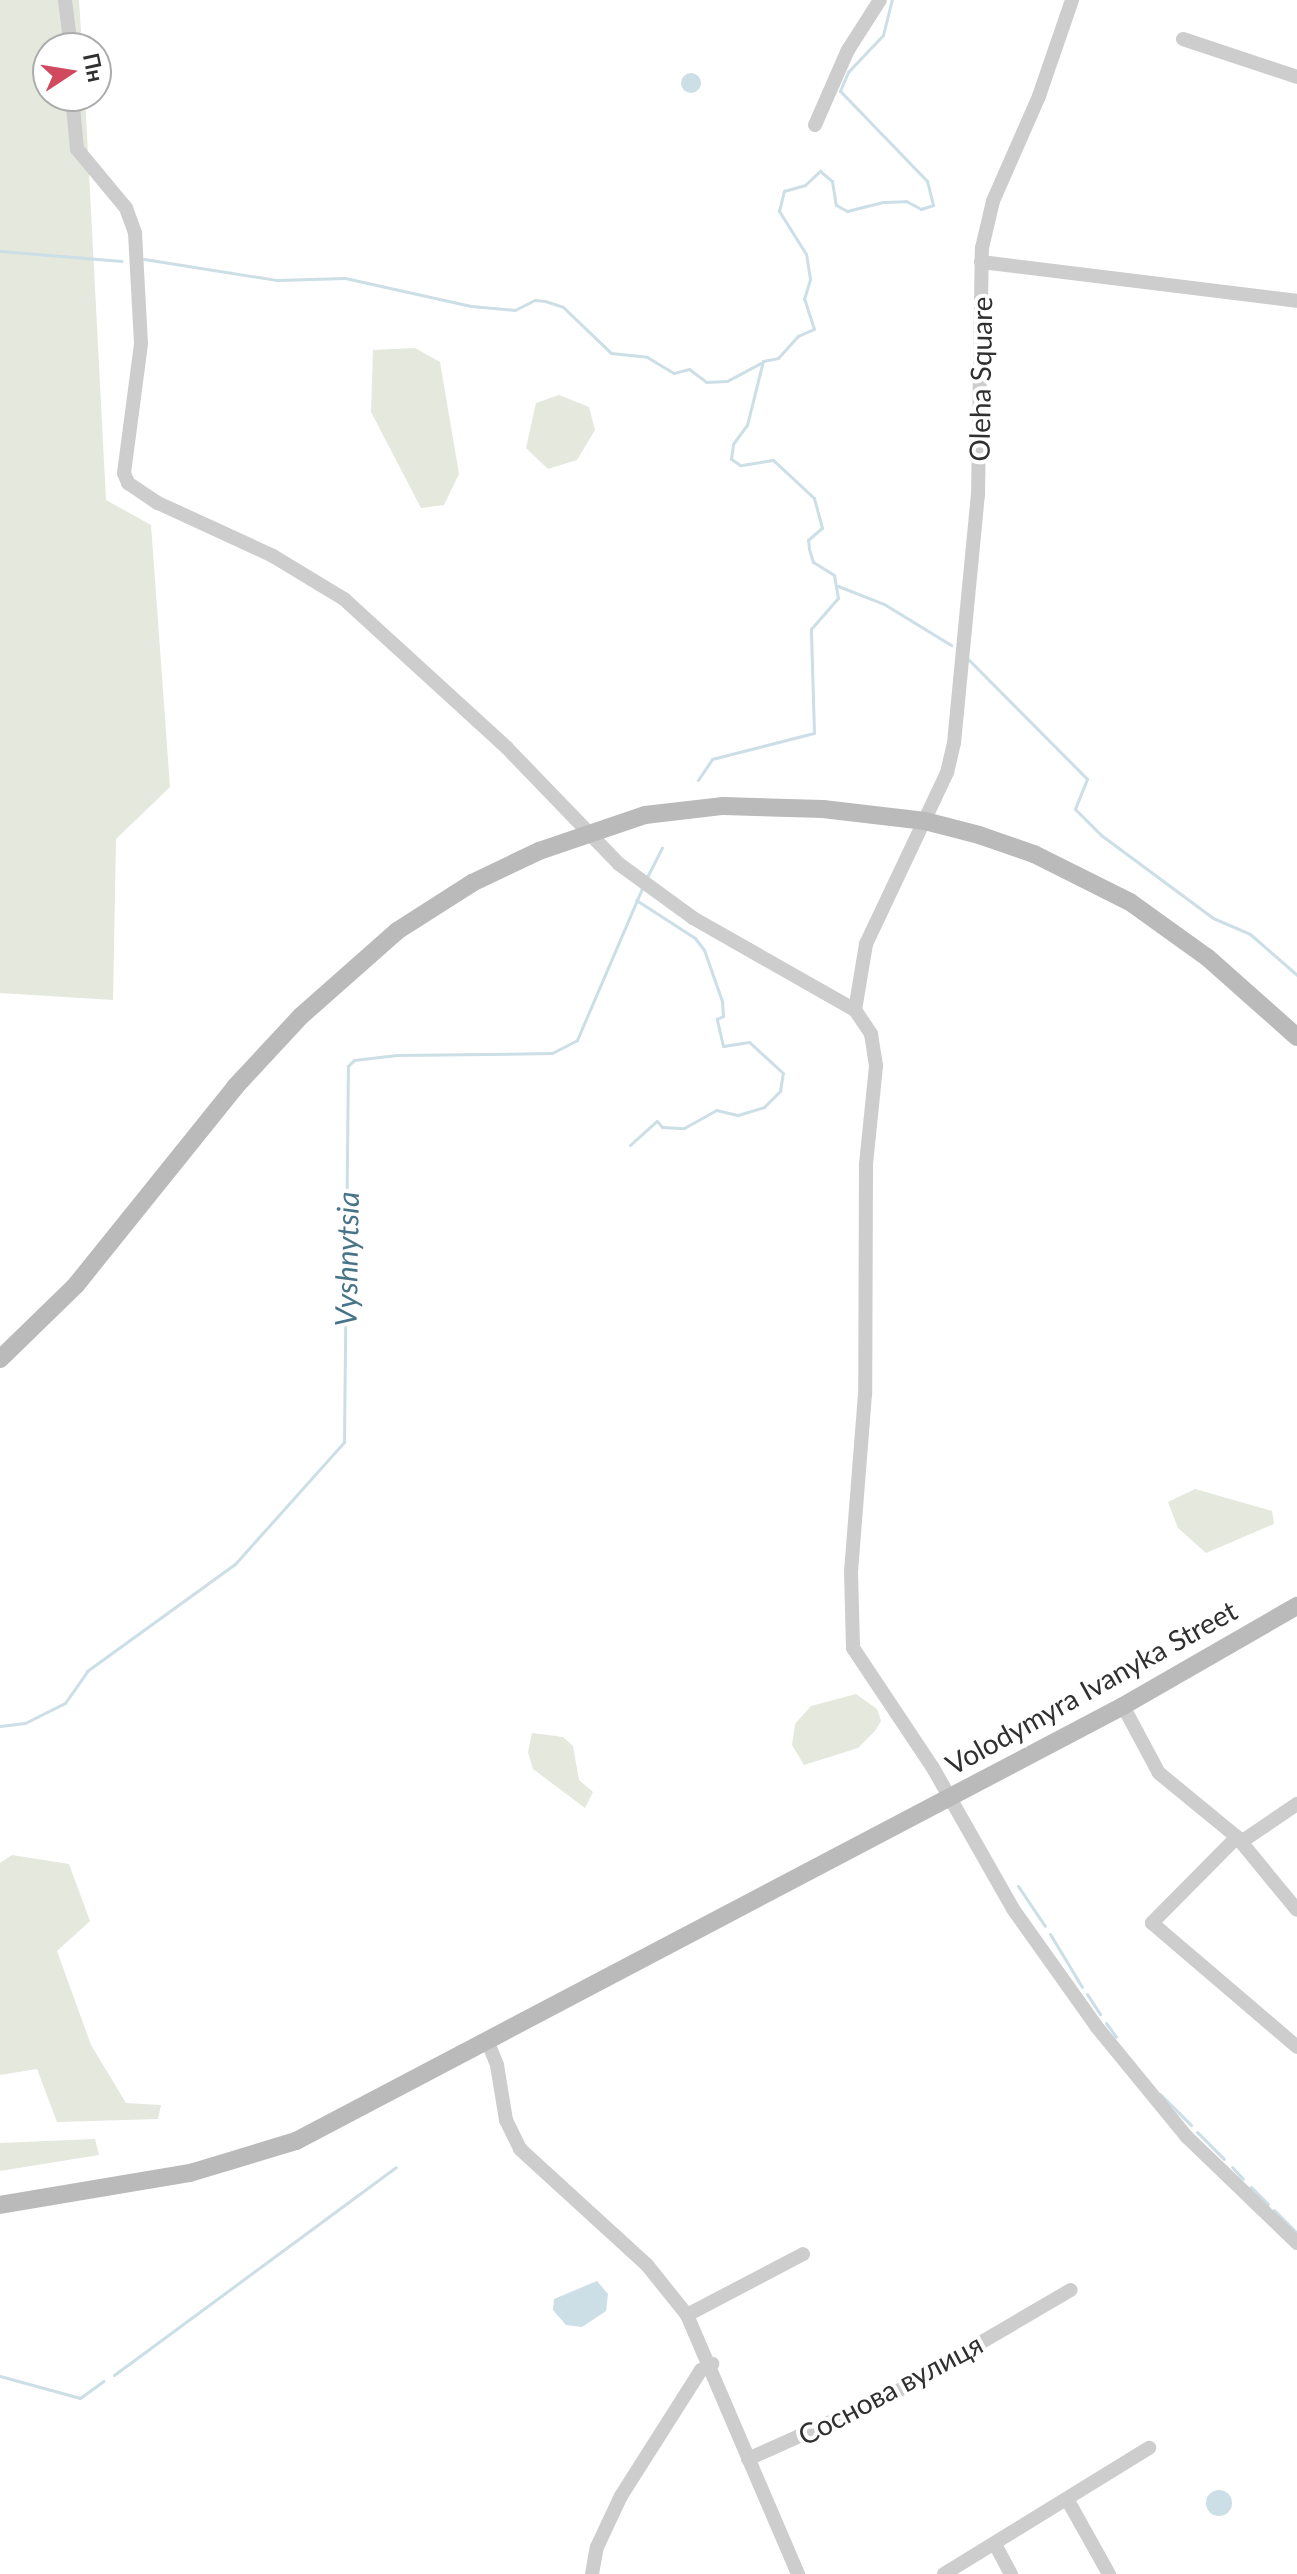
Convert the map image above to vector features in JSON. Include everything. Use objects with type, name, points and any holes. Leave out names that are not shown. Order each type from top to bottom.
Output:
[{"type":"main road","points":[[0,1359],[76,1285],[235,1087],[312,1006],[424,911],[587,832],[645,815],[723,806],[823,809],[925,821],[1034,854],[1130,902],[1208,958],[1297,1037]]},
{"type":"main road","name":"Volodymyra Ivanyka Street","points":[[947,1798],[1123,1706],[1297,1606]]},
{"type":"main road","points":[[0,2205],[190,2173],[265,2153],[947,1798]]},
{"type":"street","points":[[65,0],[69,32]]},
{"type":"street","points":[[815,125],[848,50],[880,0]]},
{"type":"street","name":"Oleha Square","points":[[855,1010],[866,944],[947,773],[978,495],[981,262],[993,201],[1048,72],[1072,0]]},
{"type":"street","points":[[1183,39],[1297,77]]},
{"type":"street","points":[[74,112],[77,149],[126,208],[135,233],[141,344],[124,473],[136,492],[260,548],[344,599],[507,748],[587,832],[644,883],[855,1010],[871,1034],[876,1066],[866,1164],[865,1394],[849,1627],[866,1670],[947,1798]]},
{"type":"street","points":[[981,262],[1297,301]]},
{"type":"street","points":[[1123,1706],[1159,1773],[1239,1840],[1297,1910]]},
{"type":"street","name":"Volodymyra Ivanyka Street","points":[[947,1798],[1013,1909],[1103,2036],[1187,2137],[1297,2243]]},
{"type":"street","points":[[1297,1804],[1239,1840],[1152,1923],[1297,2047]]},
{"type":"street","points":[[487,2040],[497,2065],[506,2120],[520,2149],[647,2265],[687,2315],[798,2574]]},
{"type":"street","points":[[687,2315],[803,2254]]},
{"type":"street","name":"Соснова вулиця","points":[[748,2459],[891,2395],[1071,2290]]},
{"type":"street","points":[[592,2574],[597,2547],[621,2496],[707,2367]]},
{"type":"street","points":[[944,2574],[996,2546],[1149,2448]]},
{"type":"street","points":[[1067,2499],[1109,2574]]},
{"type":"street","points":[[996,2546],[1011,2574]]},
{"type":"shaded area","points":[[0,0],[79,0],[81,32],[32,32],[32,112],[86,112],[106,500],[151,525],[170,787],[116,839],[113,1000],[0,993]]},
{"type":"shaded area","points":[[691,73],[698,76],[701,83],[698,90],[691,93],[684,90],[681,83],[684,76]]},
{"type":"shaded area","points":[[415,348],[440,362],[459,474],[444,505],[421,508],[371,412],[373,350]]},
{"type":"shaded area","points":[[559,395],[589,407],[595,430],[577,460],[548,469],[526,448],[536,403]]},
{"type":"shaded area","points":[[1195,1489],[1272,1511],[1274,1524],[1206,1553],[1178,1528],[1168,1502]]},
{"type":"shaded area","points":[[856,1694],[877,1709],[881,1721],[875,1731],[858,1748],[804,1765],[792,1745],[795,1724],[811,1706]]},
{"type":"shaded area","points":[[532,1733],[563,1737],[573,1746],[579,1780],[593,1792],[585,1808],[533,1769],[528,1752]]},
{"type":"shaded area","points":[[12,1855],[69,1864],[90,1921],[57,1951],[91,2045],[126,2103],[161,2105],[158,2119],[57,2122],[37,2069],[0,2075],[0,1863]]},
{"type":"shaded area","points":[[95,2139],[99,2155],[0,2171],[0,2143]]},
{"type":"shaded area","points":[[597,2281],[608,2294],[606,2311],[582,2327],[566,2325],[553,2310],[554,2299]]},
{"type":"shaded area","points":[[1219,2490],[1228,2494],[1232,2503],[1228,2512],[1219,2516],[1210,2512],[1206,2503],[1210,2494]]},
{"type":"waterway","name":"Vyshnytsia","points":[[698,780],[712,759],[814,733],[811,629],[838,598],[834,575],[813,562],[809,549],[808,540],[822,528],[814,498],[773,460],[740,465],[731,459],[733,444],[747,425],[763,361],[778,358],[798,336],[814,329],[804,299],[810,279],[806,254],[779,211],[784,191],[805,185],[820,171],[832,181],[836,205],[847,211],[883,202],[906,201],[921,209],[933,205],[927,181],[840,91],[848,72],[883,35],[892,0]]},
{"type":"waterway","points":[[0,251],[122,261]]},
{"type":"waterway","points":[[144,259],[277,280],[345,278],[471,306],[515,310],[535,300],[545,301],[563,307],[611,353],[647,357],[674,373],[689,369],[706,382],[727,381],[761,363]]},
{"type":"waterway","points":[[838,586],[884,604],[951,645]]},
{"type":"waterway","points":[[968,659],[1087,779],[1075,809],[1101,835],[1213,918],[1250,934],[1297,975]]},
{"type":"waterway","name":"Vyshnytsia","points":[[647,877],[662,848]]},
{"type":"waterway","name":"Vyshnytsia","points":[[0,1726],[25,1723],[65,1703],[87,1671],[235,1564],[344,1442],[348,1066],[354,1060],[397,1055],[552,1053],[577,1040],[642,888]]},
{"type":"waterway","points":[[630,1145],[657,1121],[662,1127],[684,1128],[716,1110],[738,1115],[764,1107],[780,1091],[783,1073],[749,1042],[723,1046],[717,1019],[723,1016],[722,1001],[704,950],[695,938],[636,900]]},
{"type":"waterway","points":[[1018,1886],[1045,1926]]},
{"type":"waterway","points":[[1050,1934],[1082,1987]]},
{"type":"waterway","points":[[1087,1994],[1100,2014]]},
{"type":"waterway","points":[[1106,2023],[1116,2037]]},
{"type":"waterway","points":[[1160,2094],[1191,2125]]},
{"type":"waterway","points":[[1197,2132],[1224,2159]]},
{"type":"waterway","points":[[114,2375],[396,2167]]},
{"type":"waterway","points":[[1232,2167],[1243,2179]]},
{"type":"waterway","points":[[1251,2187],[1268,2204]]},
{"type":"waterway","points":[[1274,2210],[1297,2233]]},
{"type":"waterway","points":[[0,2376],[80,2398],[103,2381]]}]
